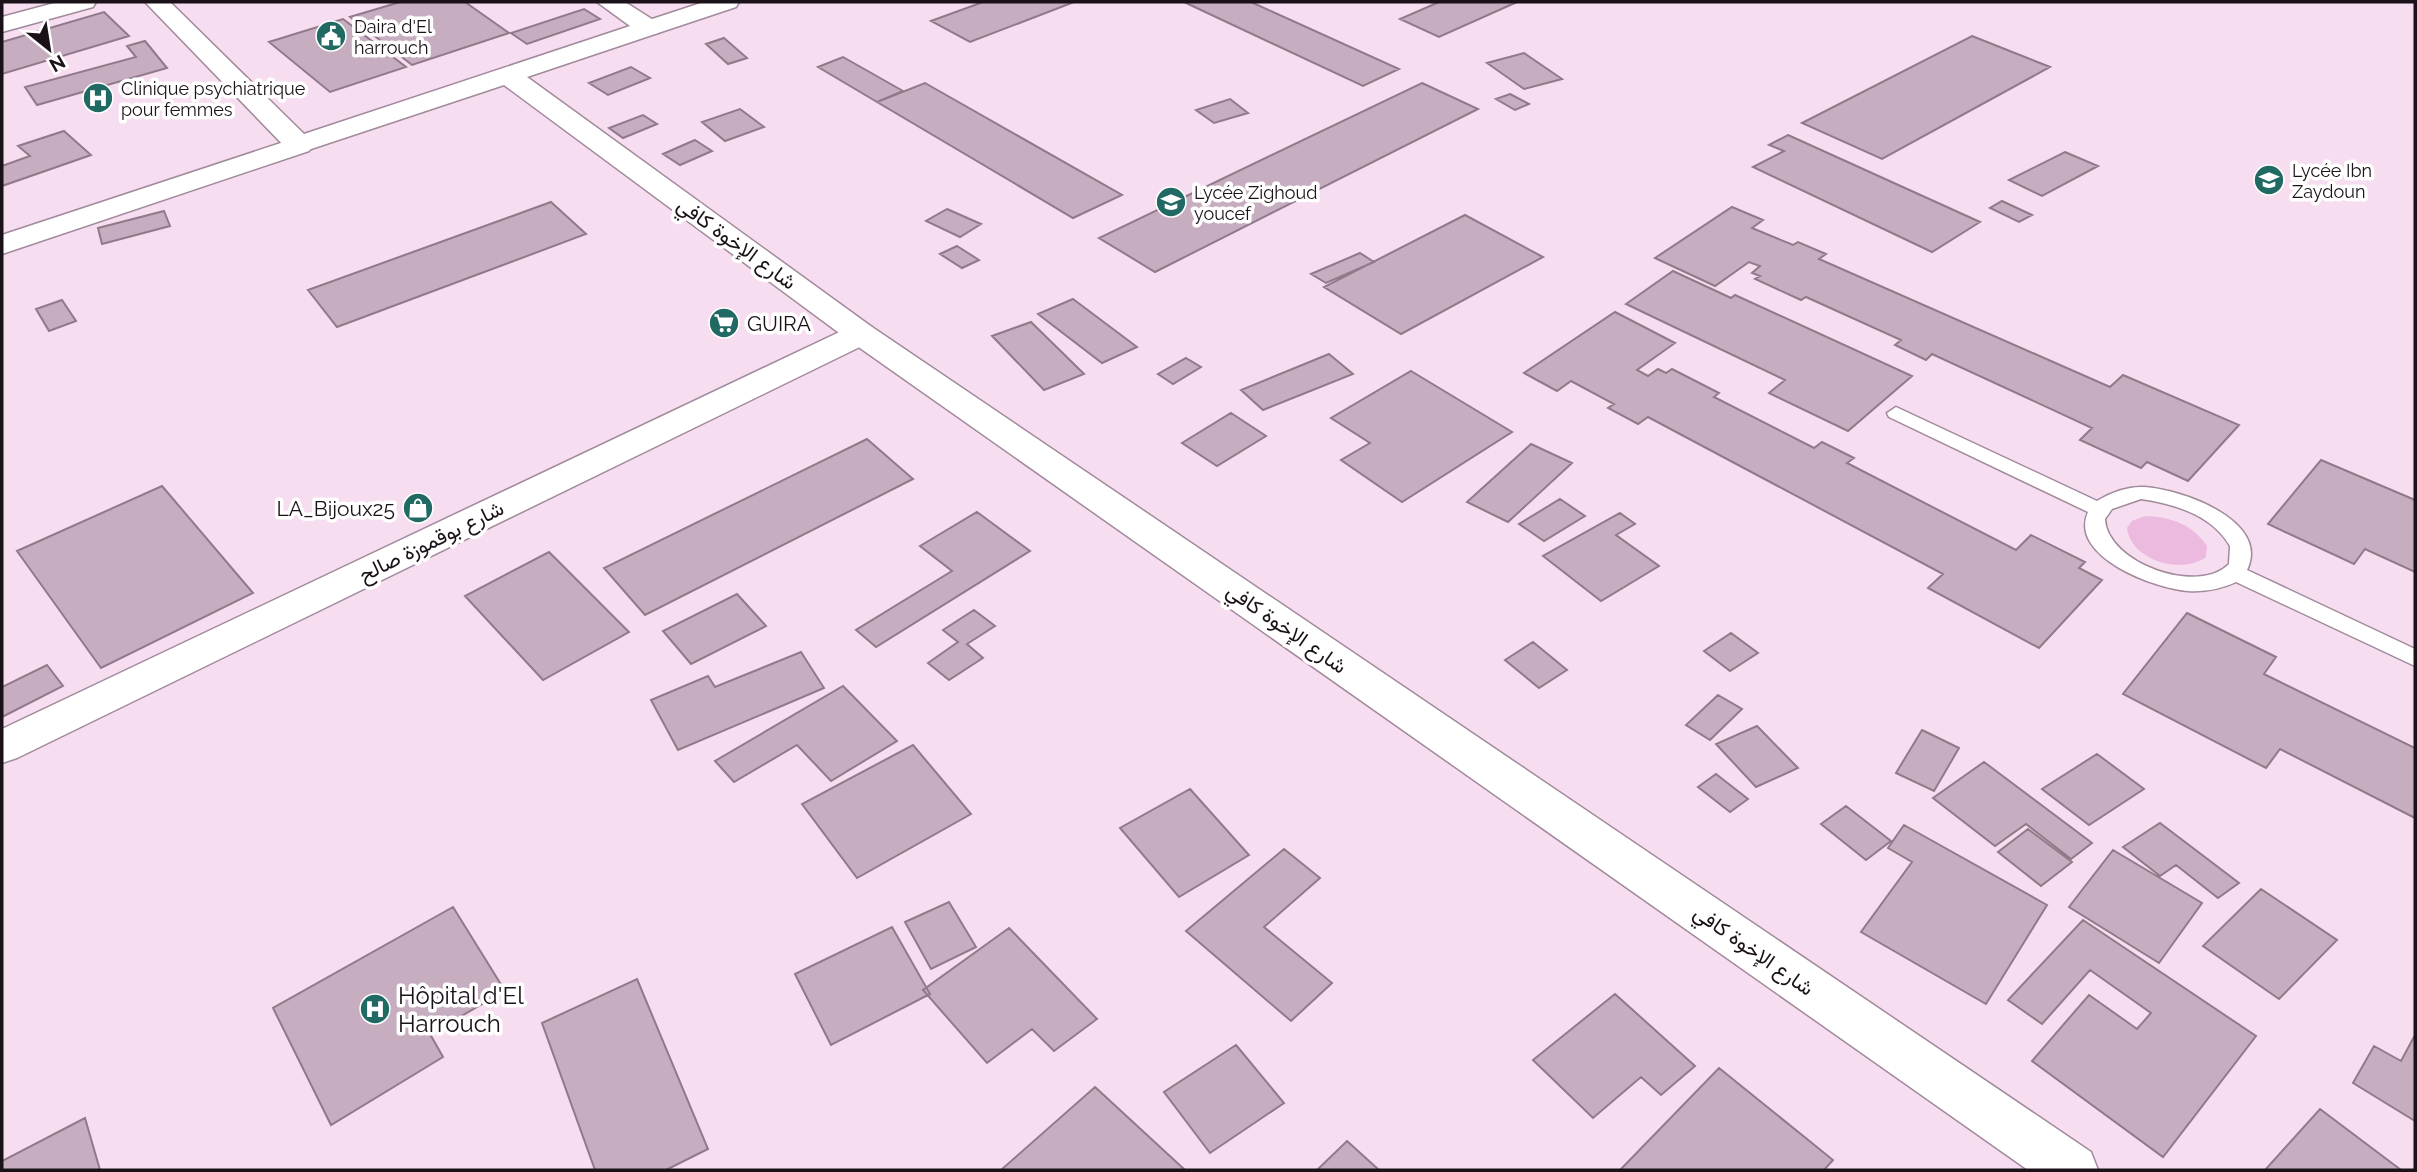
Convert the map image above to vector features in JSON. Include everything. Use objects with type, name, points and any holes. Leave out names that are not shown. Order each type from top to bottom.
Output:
[{"type":"main road","points":[[2,25],[84,2]]},
{"type":"main road","points":[[157,2],[299,145]]},
{"type":"main road","points":[[609,2],[649,28]]},
{"type":"main road","points":[[2,245],[727,2]]},
{"type":"main road","name":"شارع الإخوة كافي","points":[[509,76],[861,334],[2072,1170]]},
{"type":"main road","name":"شارع بوقموزة صالح","points":[[2,747],[861,334]]},
{"type":"lane","points":[[1896,413],[2098,509]]},
{"type":"lane","points":[[2141,493],[2162,495],[2204,510],[2235,535],[2242,549],[2243,562],[2236,573],[2222,582],[2202,585],[2153,577],[2129,566],[2111,552],[2099,537],[2094,522],[2098,509],[2115,498],[2141,493]]},
{"type":"lane","points":[[2236,573],[2415,658]]},
{"type":"shaded area","points":[[2145,516],[2172,520],[2188,527],[2207,546],[2206,557],[2184,565],[2159,562],[2147,556],[2138,549],[2127,528],[2132,521]]},
{"type":"building","points":[[400,2],[465,2],[509,33],[412,65],[350,17]]},
{"type":"building","points":[[983,2],[1074,2],[970,42],[931,21]]},
{"type":"building","points":[[1184,2],[1251,2],[1399,69],[1363,86]]},
{"type":"building","points":[[1439,2],[1517,2],[1439,37],[1400,19]]},
{"type":"building","points":[[584,9],[600,19],[527,44],[511,33]]},
{"type":"building","points":[[104,12],[129,36],[2,74],[2,42]]},
{"type":"building","points":[[343,19],[406,67],[330,92],[269,42]]},
{"type":"building","points":[[1972,36],[2050,67],[1882,159],[1802,123]]},
{"type":"building","points":[[724,38],[747,58],[728,64],[706,44]]},
{"type":"building","points":[[145,41],[167,68],[37,105],[25,87],[136,57],[127,46]]},
{"type":"building","points":[[1524,53],[1562,79],[1524,89],[1487,63]]},
{"type":"building","points":[[843,57],[903,91],[877,102],[818,67]]},
{"type":"building","points":[[631,67],[650,78],[608,95],[589,83]]},
{"type":"building","points":[[925,83],[1122,195],[1073,218],[877,102]]},
{"type":"building","points":[[1422,83],[1478,109],[1155,272],[1099,238]]},
{"type":"building","points":[[1510,94],[1529,104],[1515,110],[1496,99]]},
{"type":"building","points":[[1230,99],[1248,113],[1214,123],[1196,110]]},
{"type":"building","points":[[740,109],[764,127],[725,141],[702,122]]},
{"type":"building","points":[[643,115],[657,124],[623,138],[609,128]]},
{"type":"building","points":[[64,131],[91,155],[2,186],[2,166],[30,156],[18,146]]},
{"type":"building","points":[[1788,135],[1980,222],[1932,252],[1753,167],[1784,151],[1769,145]]},
{"type":"building","points":[[695,140],[712,151],[680,165],[663,154]]},
{"type":"building","points":[[2065,152],[2098,166],[2042,196],[2009,180]]},
{"type":"building","points":[[2002,201],[2032,215],[2019,222],[1990,208]]},
{"type":"building","points":[[551,202],[586,234],[337,327],[308,290]]},
{"type":"building","points":[[1732,207],[1763,220],[1752,228],[1793,245],[1798,242],[1826,254],[1819,259],[2110,387],[2123,375],[2239,425],[2188,481],[2147,462],[2141,468],[2080,440],[2092,428],[1932,354],[1926,360],[1895,345],[1901,340],[1806,297],[1801,300],[1755,279],[1760,276],[1752,273],[1760,266],[1749,262],[1715,286],[1655,258]]},
{"type":"building","points":[[947,209],[981,224],[960,237],[926,221]]},
{"type":"building","points":[[164,211],[170,226],[102,244],[98,228]]},
{"type":"building","points":[[1465,215],[1543,257],[1401,334],[1324,287]]},
{"type":"building","points":[[957,246],[979,260],[962,268],[940,254]]},
{"type":"building","points":[[1360,253],[1374,262],[1326,283],[1311,274]]},
{"type":"building","points":[[1673,271],[1731,298],[1735,295],[1912,376],[1848,431],[1769,393],[1785,380],[1626,304]]},
{"type":"building","points":[[1073,299],[1137,347],[1102,363],[1038,314]]},
{"type":"building","points":[[62,300],[76,321],[49,331],[36,309]]},
{"type":"building","points":[[1615,312],[1675,343],[1637,370],[1648,376],[1658,369],[1666,373],[1672,369],[1719,393],[1714,397],[1814,448],[1822,442],[1854,458],[1847,463],[2016,550],[2031,535],[2085,562],[2079,568],[2102,580],[2039,648],[1928,588],[1943,574],[1648,417],[1638,424],[1608,408],[1614,404],[1571,381],[1557,391],[1524,373]]},
{"type":"building","points":[[1031,322],[1084,374],[1044,390],[992,336]]},
{"type":"building","points":[[1329,354],[1353,374],[1263,410],[1241,390]]},
{"type":"building","points":[[1186,358],[1201,367],[1173,384],[1158,374]]},
{"type":"building","points":[[1411,371],[1512,432],[1402,502],[1341,460],[1370,443],[1331,418]]},
{"type":"building","points":[[1231,413],[1266,436],[1217,466],[1182,443]]},
{"type":"building","points":[[867,439],[913,479],[645,615],[604,568]]},
{"type":"building","points":[[1531,444],[1572,463],[1508,522],[1467,502]]},
{"type":"building","points":[[2321,460],[2415,500],[2415,572],[2365,549],[2354,564],[2268,524]]},
{"type":"building","points":[[162,486],[253,593],[101,668],[17,551]]},
{"type":"building","points":[[1560,499],[1585,516],[1544,541],[1519,524]]},
{"type":"building","points":[[977,512],[1030,551],[876,647],[856,630],[952,571],[920,546]]},
{"type":"building","points":[[1620,513],[1635,524],[1616,535],[1659,566],[1601,601],[1543,556]]},
{"type":"building","points":[[549,552],[629,632],[543,680],[465,596]]},
{"type":"building","points":[[737,594],[766,626],[691,664],[663,631]]},
{"type":"building","points":[[974,610],[995,626],[967,644],[983,658],[949,680],[928,663],[958,642],[943,630]]},
{"type":"building","points":[[2187,613],[2276,657],[2264,674],[2415,748],[2415,818],[2280,749],[2266,768],[2123,694]]},
{"type":"building","points":[[1731,633],[1758,653],[1730,671],[1704,651]]},
{"type":"building","points":[[1533,642],[1567,670],[1539,688],[1505,660]]},
{"type":"building","points":[[801,652],[824,688],[678,750],[651,700],[708,676],[715,687]]},
{"type":"building","points":[[47,665],[63,686],[2,717],[2,687]]},
{"type":"building","points":[[843,686],[897,741],[831,781],[797,745],[734,782],[715,761]]},
{"type":"building","points":[[1718,695],[1742,709],[1710,740],[1686,725]]},
{"type":"building","points":[[1757,726],[1798,768],[1756,787],[1716,744]]},
{"type":"building","points":[[1922,730],[1959,748],[1934,791],[1896,773]]},
{"type":"building","points":[[913,745],[971,814],[857,878],[802,804]]},
{"type":"building","points":[[2097,754],[2144,789],[2089,825],[2042,789]]},
{"type":"building","points":[[1984,762],[2092,843],[2071,859],[2026,824],[1995,846],[1933,798]]},
{"type":"building","points":[[1716,774],[1748,799],[1730,812],[1698,787]]},
{"type":"building","points":[[1190,789],[1249,855],[1179,897],[1120,828]]},
{"type":"building","points":[[1846,806],[1891,841],[1866,860],[1821,824]]},
{"type":"building","points":[[2160,823],[2239,883],[2218,898],[2176,865],[2160,876],[2123,847]]},
{"type":"building","points":[[1904,825],[2047,905],[1986,1004],[1861,932],[1912,862],[1888,848]]},
{"type":"building","points":[[2028,829],[2072,862],[2041,886],[1998,852]]},
{"type":"building","points":[[1284,849],[1320,878],[1264,927],[1332,983],[1291,1021],[1186,931]]},
{"type":"building","points":[[2113,850],[2202,903],[2159,963],[2069,907]]},
{"type":"building","points":[[2261,889],[2337,940],[2279,999],[2203,946]]},
{"type":"building","points":[[949,902],[976,947],[931,969],[905,922]]},
{"type":"building","points":[[453,907],[505,991],[430,1034],[443,1057],[331,1125],[273,1008]]},
{"type":"building","points":[[2083,920],[2256,1036],[2163,1157],[2032,1061],[2089,995],[2137,1029],[2151,1013],[2090,970],[2042,1024],[2008,1000]]},
{"type":"building","points":[[892,927],[930,994],[831,1045],[795,974]]},
{"type":"building","points":[[1009,928],[1097,1019],[1054,1051],[1032,1029],[987,1063],[923,990]]},
{"type":"building","points":[[637,979],[708,1149],[666,1170],[595,1170],[542,1023]]},
{"type":"building","points":[[1615,994],[1695,1066],[1661,1095],[1641,1077],[1593,1118],[1533,1060]]},
{"type":"building","points":[[2415,1035],[2415,1121],[2353,1083],[2374,1046],[2401,1061]]},
{"type":"building","points":[[1236,1045],[1284,1103],[1210,1153],[1164,1092]]},
{"type":"building","points":[[1719,1068],[1833,1160],[1824,1170],[1620,1170]]},
{"type":"building","points":[[1095,1087],[1185,1170],[1001,1170]]},
{"type":"building","points":[[2320,1109],[2401,1170],[2265,1170]]},
{"type":"building","points":[[85,1118],[100,1170],[2,1170],[2,1161]]},
{"type":"building","points":[[1347,1141],[1379,1170],[1317,1170]]},
{"type":"place","name":"Daira d'El harrouch","points":[[331,36]]},
{"type":"place","name":"Clinique psychiatrique pour femmes","points":[[98,98]]},
{"type":"place","name":"Lycée Ibn Zaydoun","points":[[2269,180]]},
{"type":"place","name":"Lycée Zighoud youcef","points":[[1171,202]]},
{"type":"place","name":"GUIRA","points":[[724,323]]},
{"type":"place","name":"LA_Bijoux25","points":[[418,508]]},
{"type":"place","name":"Hôpital d'El Harrouch","points":[[375,1009]]}]
